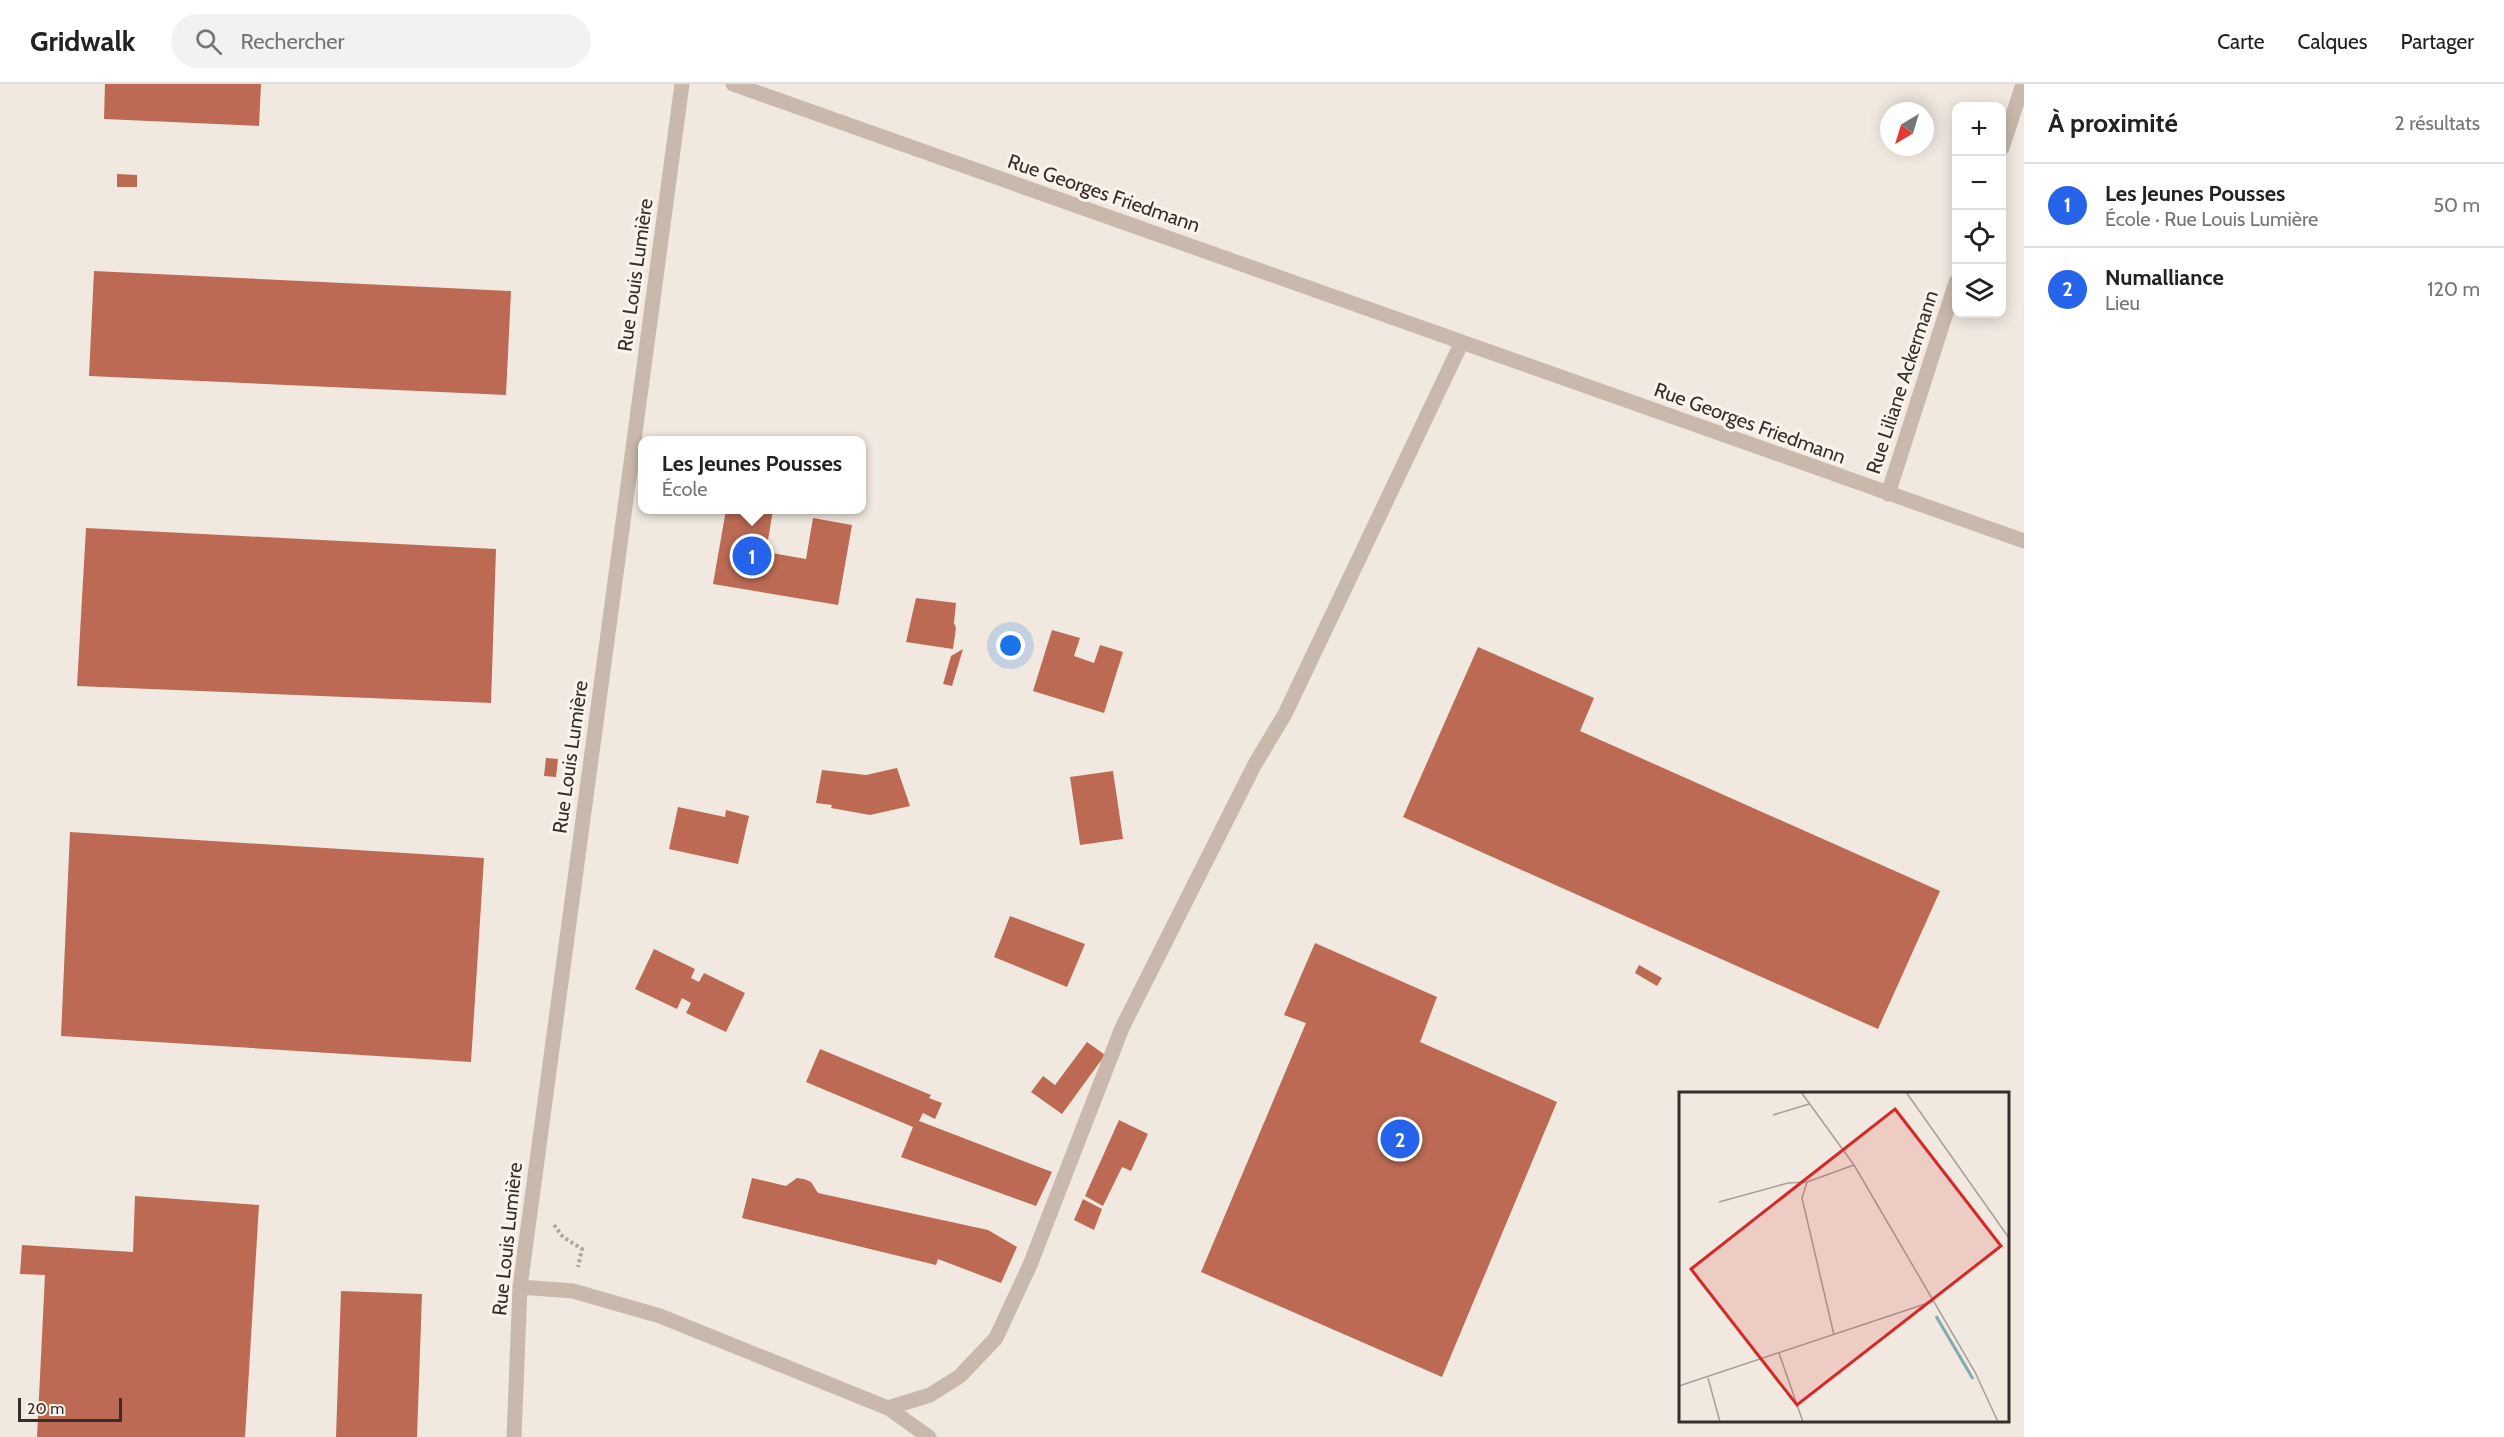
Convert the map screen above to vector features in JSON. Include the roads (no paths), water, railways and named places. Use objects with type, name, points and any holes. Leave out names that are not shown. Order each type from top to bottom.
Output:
[{"type":"street","name":"Rue Louis Lumière","points":[[514,1437],[520,1287],[682,84]]},
{"type":"street","name":"Rue Georges Friedmann","points":[[733,84],[2024,541]]},
{"type":"street","points":[[2006,133],[2023,84]]},
{"type":"street","name":"Rue Liliane Ackermann","points":[[1888,494],[1952,294]]},
{"type":"street","points":[[888,1408],[930,1395],[960,1376],[996,1338],[1030,1265],[1122,1028],[1255,764],[1285,714],[1462,342]]},
{"type":"street","points":[[520,1287],[573,1291],[660,1316],[888,1408],[929,1437]]},
{"type":"place","name":"Les Jeunes Pousses","points":[[752,556]]},
{"type":"place","name":"Numalliance","points":[[1400,1139]]}]
